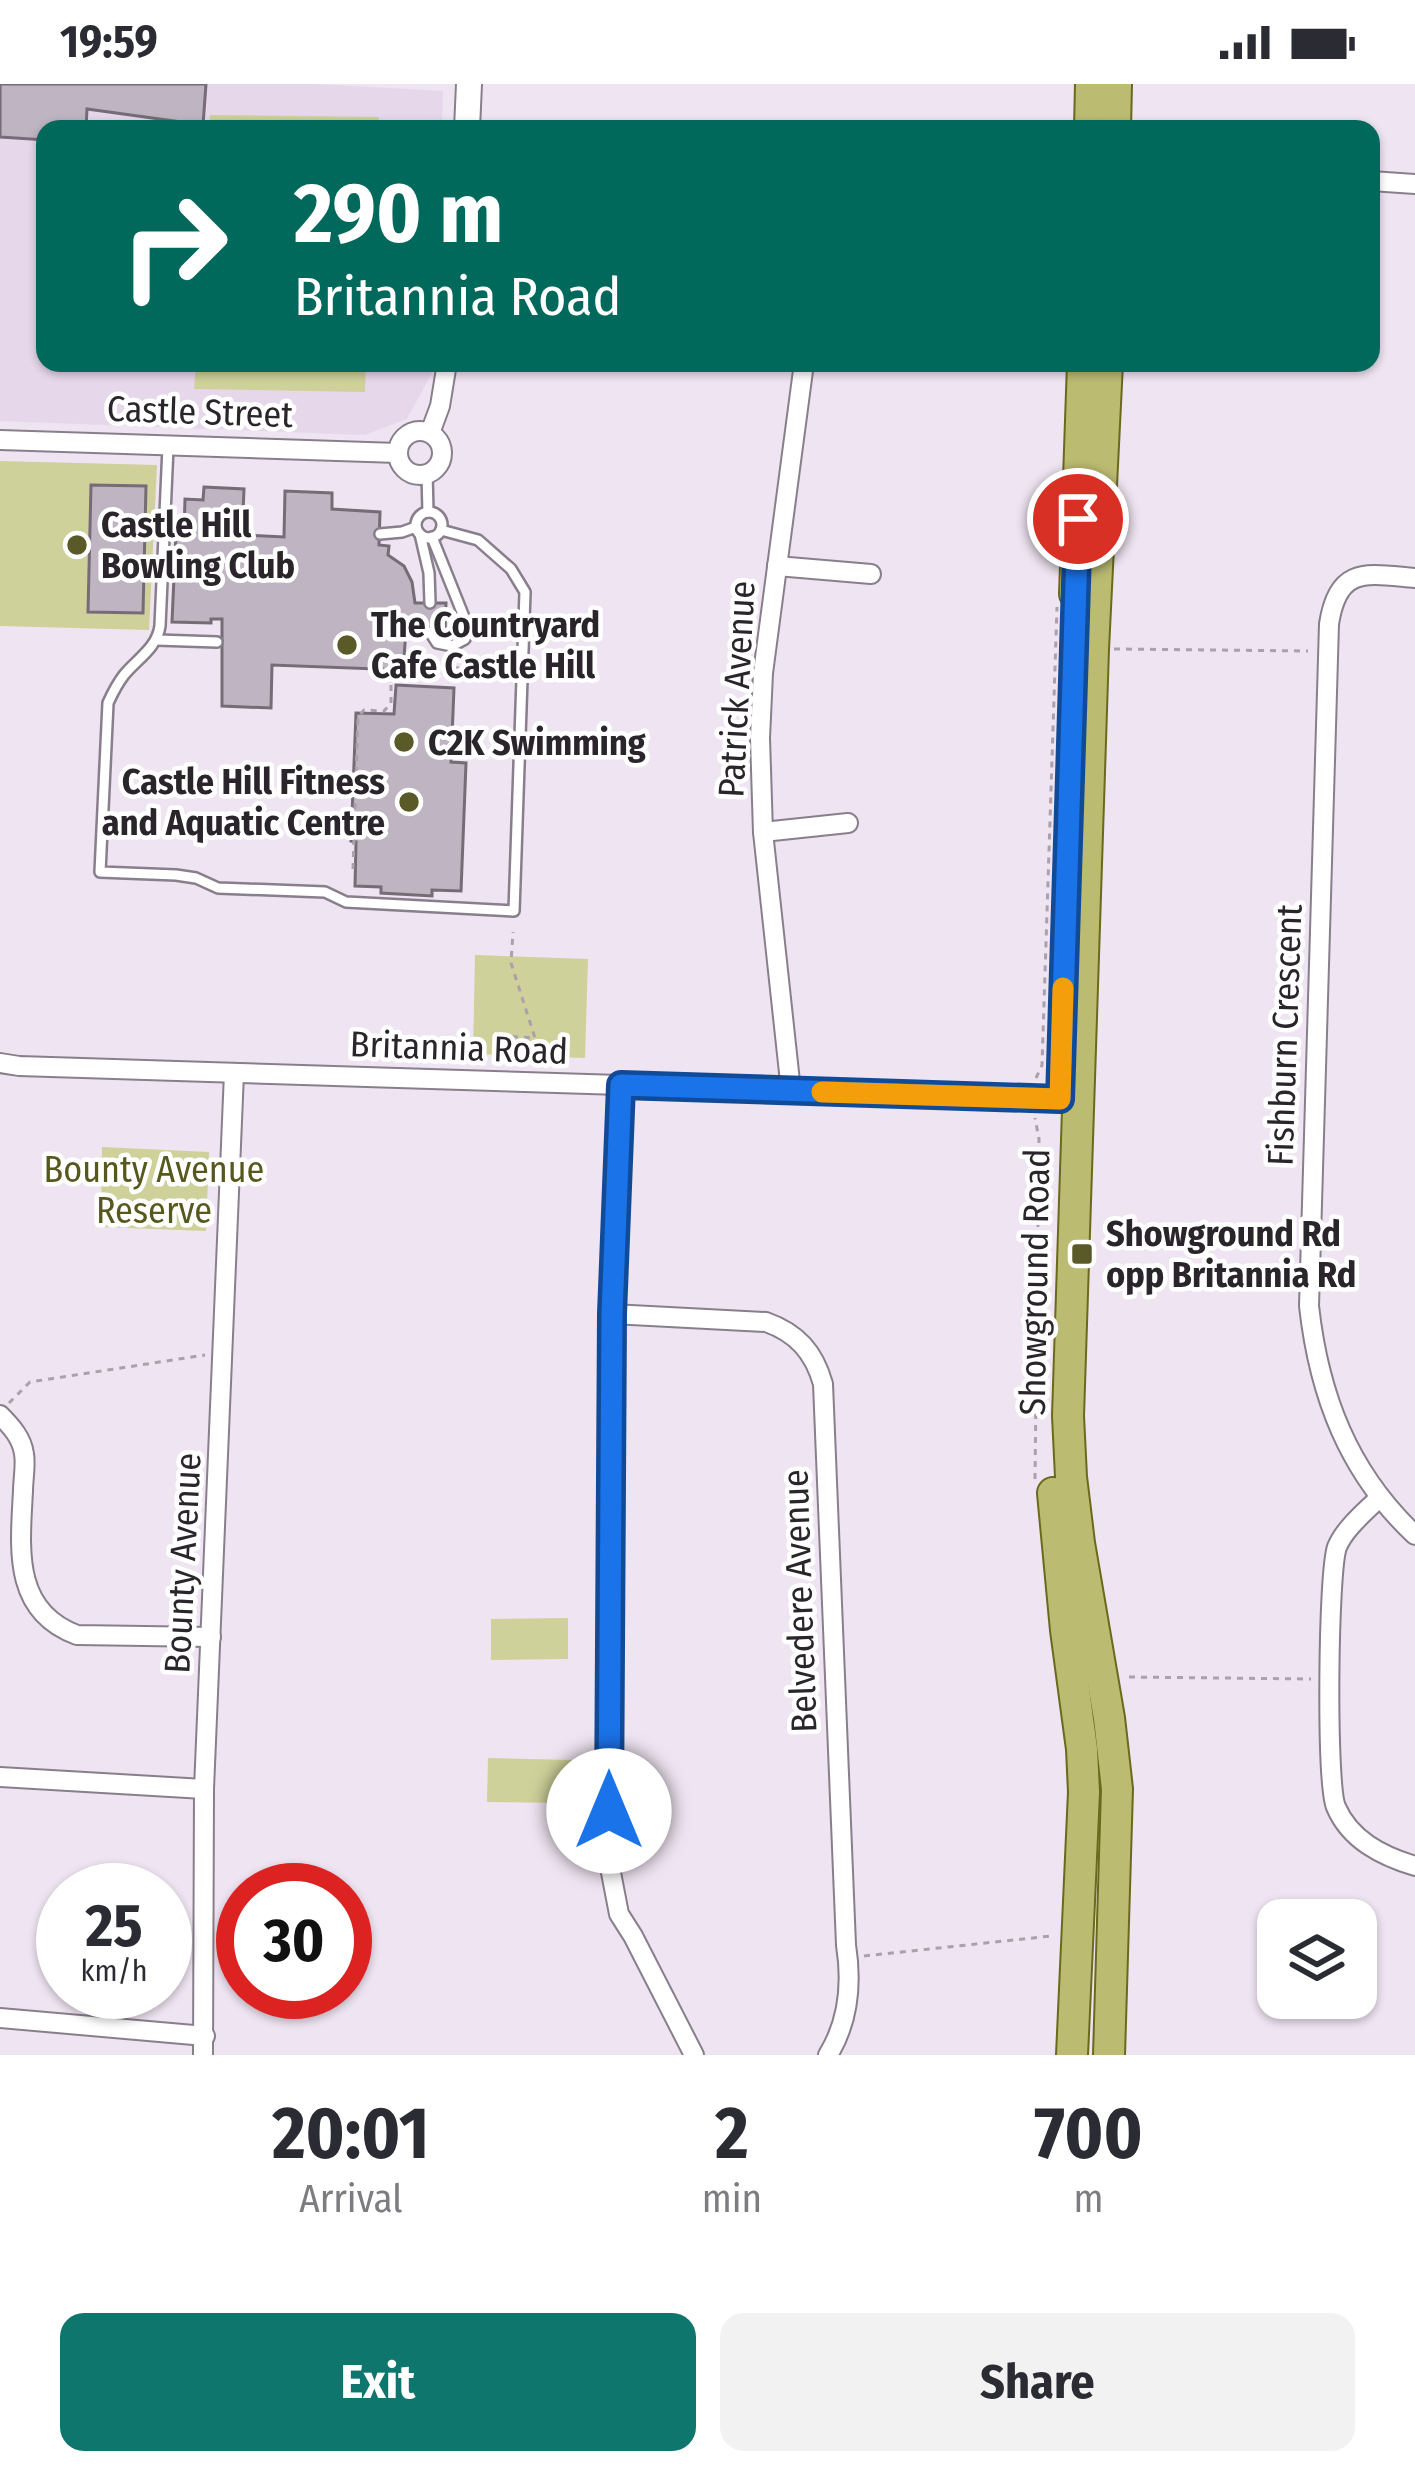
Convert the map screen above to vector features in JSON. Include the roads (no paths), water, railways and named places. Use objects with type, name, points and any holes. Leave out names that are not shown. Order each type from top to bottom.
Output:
[{"type":"main road","points":[[1090,120],[1091,84]]},
{"type":"main road","points":[[1114,120],[1116,84]]},
{"type":"main road","name":"Showground Road","points":[[1072,2055],[1084,1792],[1051,1476],[1083,372]]},
{"type":"main road","name":"Showground Road","points":[[1107,372],[1068,1416],[1079,1543],[1117,1789],[1109,2055]]},
{"type":"street","points":[[467,120],[469,84]]},
{"type":"street","points":[[1380,182],[1415,184]]},
{"type":"street","points":[[430,433],[446,372]]},
{"type":"street","name":"Patrick Avenue","points":[[790,1090],[763,832],[760,706],[803,372]]},
{"type":"street","points":[[414,431],[430,433],[442,449],[437,466],[427,473],[408,471],[398,453],[401,442],[414,431]]},
{"type":"street","name":"Castle Street","points":[[0,440],[398,453]]},
{"type":"street","points":[[777,566],[871,574]]},
{"type":"street","name":"Fishburn Crescent","points":[[1415,578],[1360,575],[1344,585],[1332,602],[1309,1306],[1323,1388],[1349,1448],[1379,1498],[1415,1535]]},
{"type":"street","points":[[763,832],[848,823]]},
{"type":"street","name":"Britannia Road","points":[[0,1063],[1060,1099]]},
{"type":"street","name":"Bounty Avenue","points":[[204,2045],[204,1789],[234,1073]]},
{"type":"street","points":[[621,1085],[612,1314],[608,1856],[619,1914],[694,2055]]},
{"type":"street","name":"Belvedere Avenue","points":[[612,1314],[766,1322],[797,1337],[818,1365],[823,1384],[850,1978],[843,2024],[828,2055]]},
{"type":"street","points":[[0,1414],[15,1431],[24,1453],[23,1579],[46,1617],[76,1635],[211,1637]]},
{"type":"street","points":[[1379,1498],[1337,1547],[1330,1753],[1334,1804],[1348,1827],[1370,1848],[1415,1866]]},
{"type":"street","points":[[0,1777],[204,1789]]},
{"type":"street","points":[[0,2018],[204,2045]]},
{"type":"lane","points":[[168,447],[160,626],[157,640],[126,672],[108,703],[100,872],[176,875],[218,888],[326,892],[346,902],[514,911],[525,592],[511,569],[478,540],[427,532],[380,534]]},
{"type":"lane","points":[[427,473],[428,512]]},
{"type":"lane","points":[[428,512],[419,517],[468,627],[465,639],[452,646],[437,643],[430,632]]},
{"type":"lane","points":[[428,512],[439,518],[427,532],[430,603]]},
{"type":"lane","points":[[157,640],[217,642]]},
{"type":"place","name":"Castle Hill Bowling Club","points":[[77,545]]},
{"type":"place","name":"The Countryard Cafe Castle Hill","points":[[347,645]]},
{"type":"place","name":"C2K Swimming","points":[[404,742]]},
{"type":"place","name":"Castle Hill Fitness and Aquatic Centre","points":[[409,802]]},
{"type":"place","name":"Showground Rd opp Britannia Rd","points":[[1082,1254]]},
{"type":"park label","name":"Bounty Avenue Reserve","points":[[154,1190]]}]
